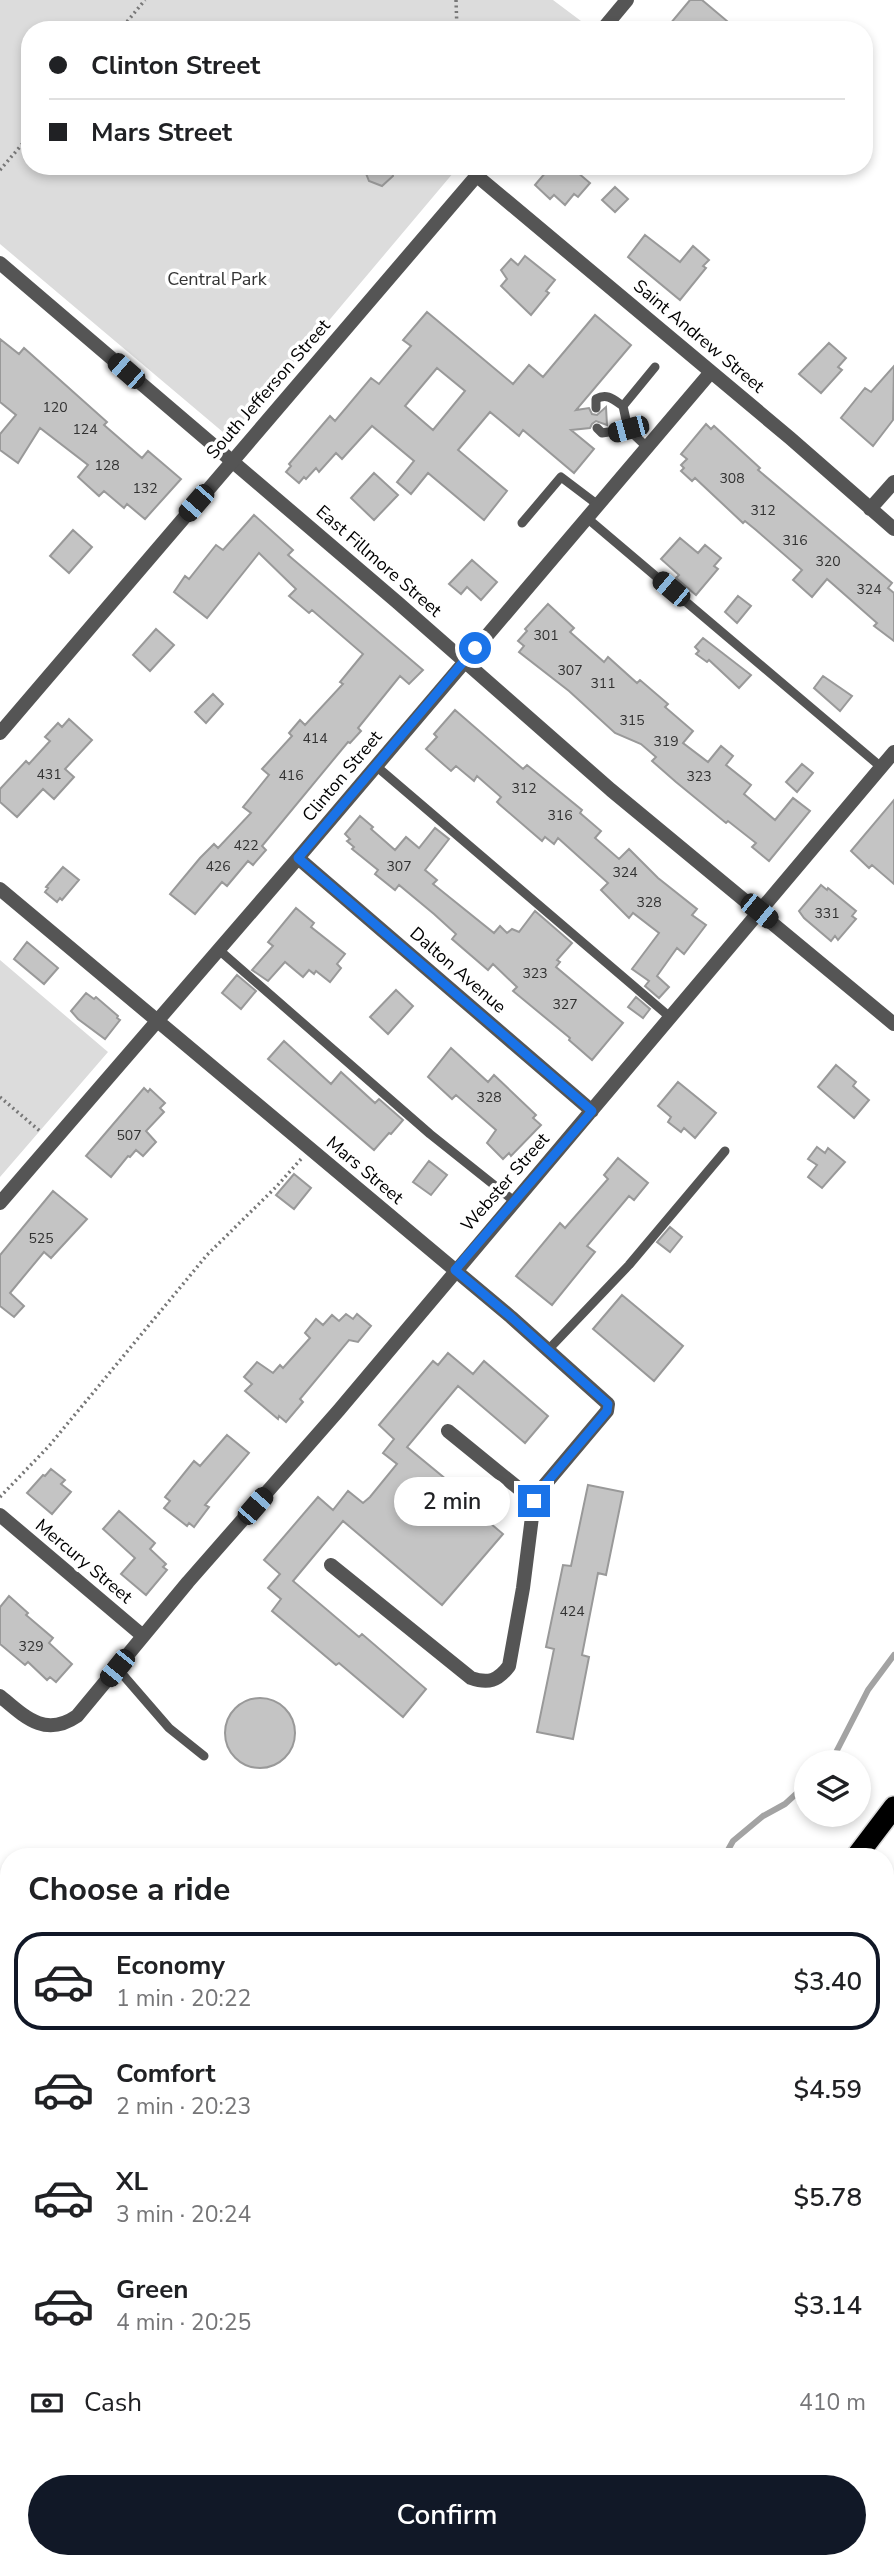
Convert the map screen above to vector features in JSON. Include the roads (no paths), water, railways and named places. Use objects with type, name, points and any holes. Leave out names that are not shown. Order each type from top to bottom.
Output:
[{"type":"highway","points":[[863,1848],[894,1807]]},
{"type":"street","points":[[610,21],[627,0]]},
{"type":"street","name":"South Jefferson Street","points":[[0,733],[478,175]]},
{"type":"street","name":"Saint Andrew Street","points":[[486,175],[894,529]]},
{"type":"street","name":"East Fillmore Street","points":[[0,263],[611,790],[894,1024]]},
{"type":"street","name":"Clinton Street","points":[[0,1203],[298,858],[711,372]]},
{"type":"street","points":[[870,509],[894,482]]},
{"type":"street","name":"Webster Street","points":[[0,1696],[29,1719],[48,1727],[68,1722],[78,1716],[894,752]]},
{"type":"street","name":"Dalton Avenue","points":[[298,858],[592,1111]]},
{"type":"street","name":"Mars Street","points":[[0,889],[455,1270],[608,1404],[607,1411],[534,1501]]},
{"type":"street","points":[[331,1565],[471,1678],[481,1682],[492,1681],[502,1675],[509,1666],[523,1588],[534,1501],[448,1431]]},
{"type":"street","name":"Mercury Street","points":[[0,1515],[143,1636]]},
{"type":"lane","points":[[623,406],[655,366]]},
{"type":"lane","points":[[596,408],[596,399],[603,396],[623,406],[628,429],[648,448]]},
{"type":"lane","points":[[597,428],[601,433],[607,434],[628,429]]},
{"type":"lane","points":[[522,523],[561,477],[598,505]]},
{"type":"lane","points":[[587,518],[881,767]]},
{"type":"lane","points":[[376,766],[671,1018]]},
{"type":"lane","points":[[219,950],[430,1135],[514,1201]]},
{"type":"lane","points":[[548,1350],[629,1265],[725,1151]]},
{"type":"lane","points":[[117,1668],[169,1728],[204,1756]]},
{"type":"waterway","points":[[837,1750],[868,1690],[894,1655]]},
{"type":"waterway","points":[[729,1848],[733,1841],[763,1816],[794,1796]]},
{"type":"park label","name":"Central Park","points":[[217,279]]}]
